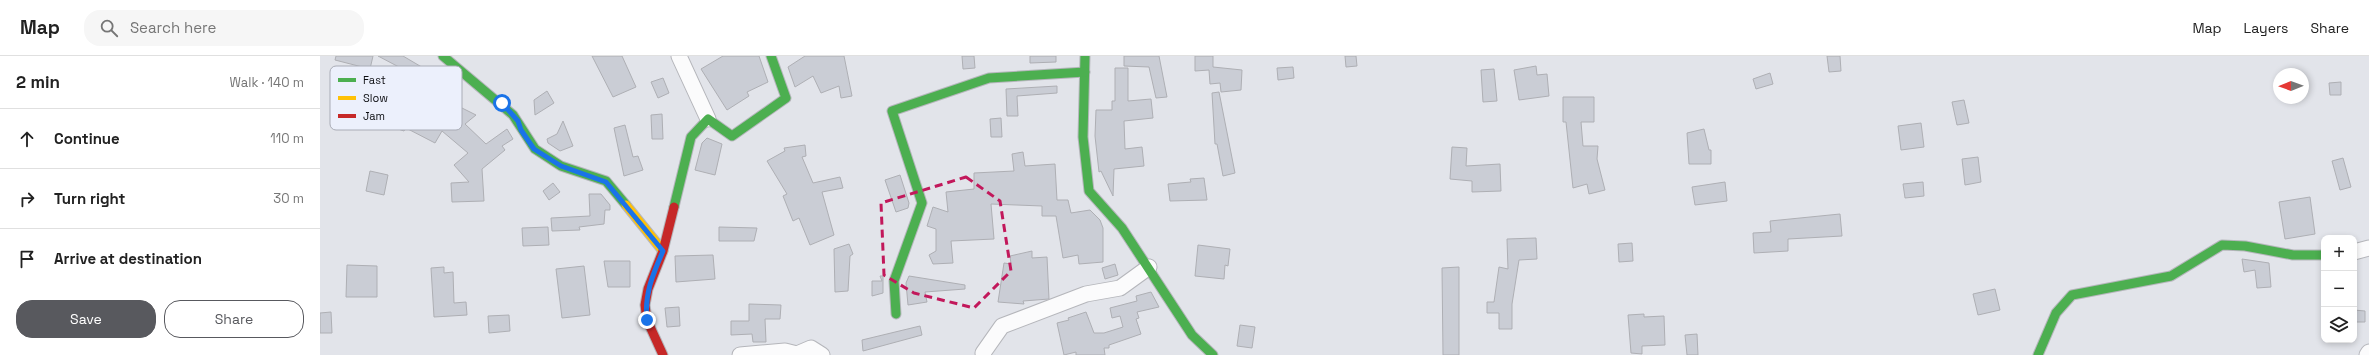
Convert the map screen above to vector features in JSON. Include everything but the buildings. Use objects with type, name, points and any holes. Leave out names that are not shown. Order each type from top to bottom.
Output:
[{"type":"street","points":[[443,56],[456,66]]},
{"type":"street","points":[[679,56],[708,119],[732,136],[786,98],[771,56]]},
{"type":"street","points":[[1085,56],[1083,137],[1089,191],[1092,198],[1105,207],[1149,267],[1167,299],[1198,344],[1213,355]]},
{"type":"street","points":[[462,71],[502,103],[518,121],[521,130],[534,149],[561,166],[606,182],[663,251]]},
{"type":"street","points":[[896,314],[894,281],[922,203],[892,111],[989,78],[1085,72]]},
{"type":"street","points":[[663,355],[647,320],[645,305],[648,288],[663,251],[691,137],[708,119]]},
{"type":"street","points":[[2038,355],[2044,337],[2062,301],[2072,295],[2171,276],[2222,245],[2245,246],[2292,255],[2321,255]]},
{"type":"street","points":[[2357,251],[2369,248]]},
{"type":"street","points":[[985,354],[1002,326],[1086,294],[1120,288],[1149,267]]},
{"type":"street","points":[[740,355],[785,351],[797,354],[811,348],[822,355]]},
{"type":"highlighted area","points":[[966,177],[1000,201],[1011,271],[974,308],[914,293],[884,275],[881,203]]},
{"type":"traffic: fast","points":[[443,56],[455,66]]},
{"type":"traffic: fast","points":[[674,207],[691,137],[708,119],[732,136],[786,98],[771,56]]},
{"type":"traffic: fast","points":[[1085,56],[1083,137],[1089,191],[1122,228],[1192,335],[1213,355]]},
{"type":"traffic: fast","points":[[462,72],[513,115],[535,149],[561,166],[606,181],[626,205]]},
{"type":"traffic: fast","points":[[896,314],[894,281],[922,203],[892,111],[989,78],[1085,72]]},
{"type":"traffic: fast","points":[[2038,355],[2056,313],[2072,295],[2171,276],[2222,245],[2245,246],[2293,255],[2321,255]]},
{"type":"traffic: slow","points":[[626,205],[663,251]]},
{"type":"traffic: jam","points":[[663,355],[647,320],[645,305],[648,289],[663,251],[674,207]]},
{"type":"route","points":[[502,103],[514,115],[521,130],[534,149],[561,166],[606,182],[619,201],[626,204],[663,251],[648,288],[645,305],[647,320]]}]
